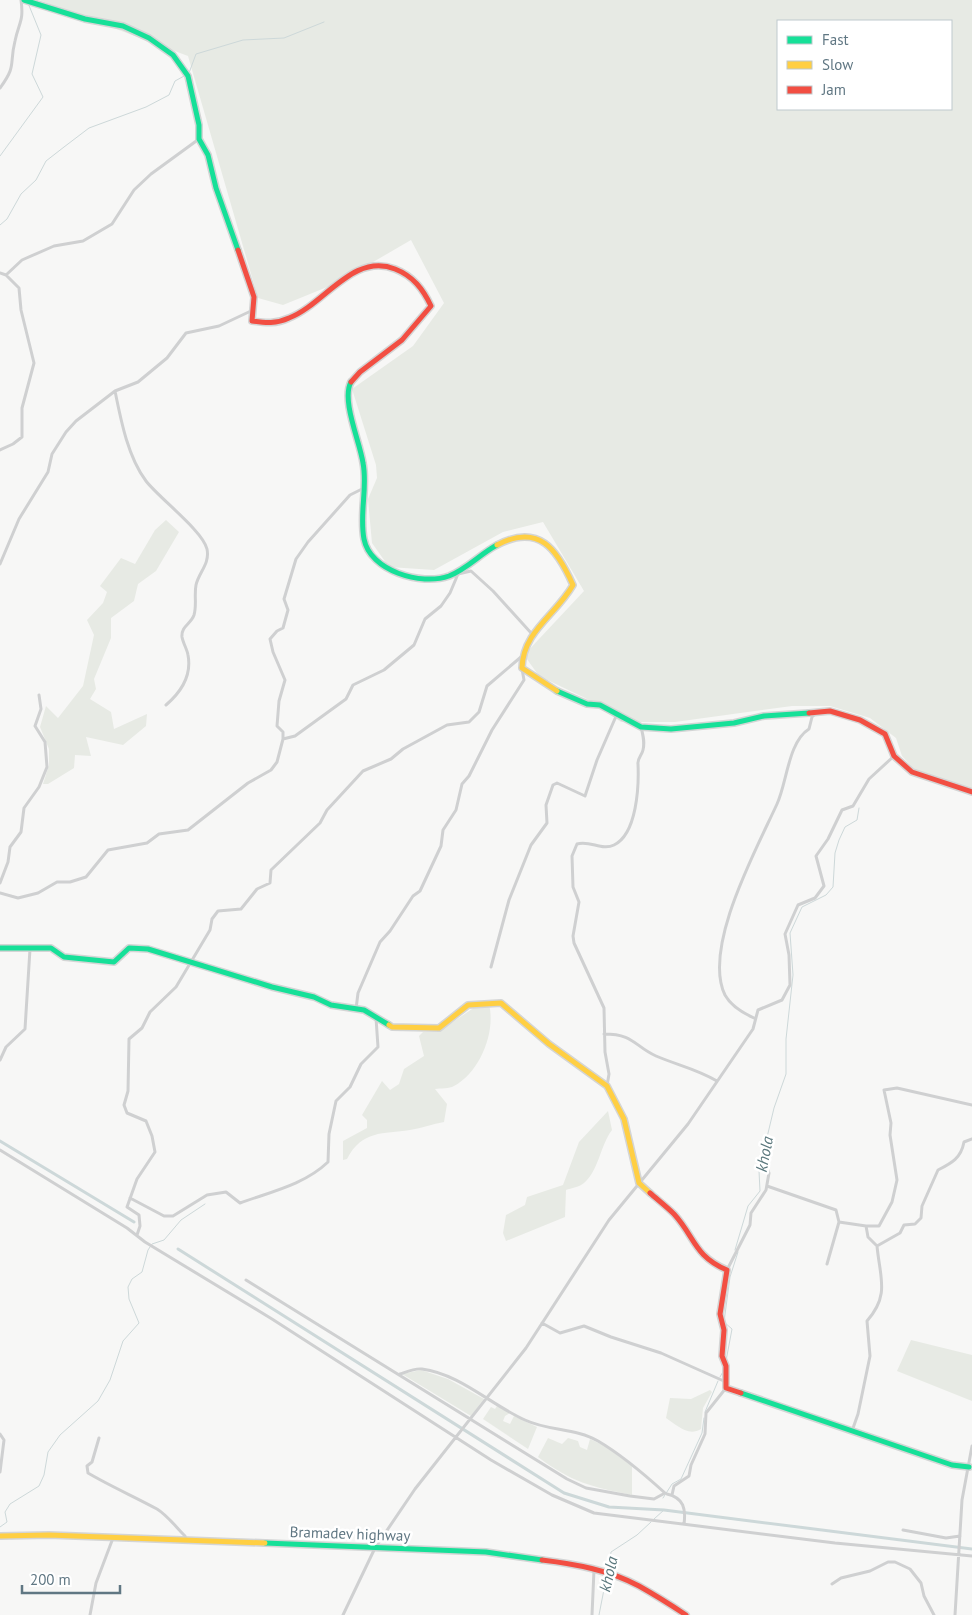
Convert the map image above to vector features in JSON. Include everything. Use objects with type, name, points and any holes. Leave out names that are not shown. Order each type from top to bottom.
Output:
[{"type":"street","points":[[0,88],[13,66],[14,44],[24,16],[23,0],[85,20],[123,26],[149,38],[173,55],[188,76],[199,125],[199,139],[208,155],[216,188],[250,282],[255,309],[252,321],[262,325],[288,321],[326,295],[337,283],[360,270],[382,263],[395,267],[421,285],[431,306],[416,327],[390,351],[363,369],[346,390],[346,398],[364,462],[366,480],[362,528],[365,543],[369,552],[380,564],[407,577],[440,579],[471,571],[481,579],[532,634]]},
{"type":"street","points":[[6,275],[22,260],[54,246],[83,241],[112,224],[134,190],[151,174],[199,139]]},
{"type":"street","points":[[0,273],[6,275],[19,288],[21,310],[34,363],[22,408],[22,437],[0,450]]},
{"type":"street","points":[[0,564],[19,519],[32,502],[48,472],[52,454],[76,421],[115,392],[138,382],[167,358],[186,333],[219,326],[255,309]]},
{"type":"street","points":[[115,392],[121,420],[137,466],[147,482],[199,535],[207,548],[208,562],[196,585],[196,605],[193,618],[184,626],[182,637],[188,656],[184,684],[166,706]]},
{"type":"street","points":[[0,893],[18,898],[38,893],[57,882],[70,882],[86,877],[108,850],[147,844],[159,834],[188,830],[248,783],[271,770],[277,762],[283,739],[283,732],[277,726],[279,701],[285,680],[273,652],[270,639],[277,631],[283,628],[288,610],[284,599],[287,584],[296,559],[308,542],[350,495],[364,488]]},
{"type":"street","points":[[136,1236],[140,1226],[139,1215],[127,1207],[137,1179],[155,1152],[152,1136],[146,1121],[127,1113],[124,1105],[128,1091],[129,1039],[142,1028],[150,1012],[176,987],[210,930],[212,919],[218,911],[241,909],[257,889],[270,883],[272,870],[320,823],[327,810],[363,771],[391,759],[409,745],[447,725],[469,722],[478,712],[487,686],[521,658],[532,634],[549,614],[568,598],[573,585],[561,563],[542,539],[528,535],[502,540],[458,574],[450,593],[441,606],[425,619],[414,645],[384,670],[353,685],[346,699],[307,725],[295,736],[283,739]]},
{"type":"street","points":[[356,1010],[358,992],[380,942],[390,931],[413,896],[420,891],[441,846],[443,830],[456,810],[462,784],[469,776],[496,723],[524,680],[521,658]]},
{"type":"street","points":[[522,668],[545,685],[569,697],[587,704],[600,706],[641,727],[671,730],[734,723],[764,716],[830,711],[860,720],[885,734],[894,756],[912,772],[972,792]]},
{"type":"street","points":[[0,883],[8,862],[10,847],[21,832],[24,808],[39,787],[47,768],[45,742],[35,726],[41,709],[39,695]]},
{"type":"street","points":[[754,1018],[739,1010],[725,995],[720,973],[720,948],[736,893],[778,803],[786,769],[803,733],[810,729],[812,717],[818,711]]},
{"type":"street","points":[[491,967],[508,900],[532,845],[543,831],[547,822],[546,805],[553,785],[557,783],[585,796],[597,760],[617,714]]},
{"type":"street","points":[[607,1086],[609,1074],[604,1034],[604,1008],[574,943],[579,902],[573,887],[572,856],[577,844],[583,842],[599,846],[613,845],[628,834],[636,804],[639,770],[637,762],[643,751],[644,739],[641,727]]},
{"type":"street","points":[[343,1615],[375,1548],[415,1489],[455,1436],[460,1433],[468,1420],[487,1400],[526,1348],[609,1220],[688,1124],[753,1029],[754,1018],[758,1010],[782,1000],[790,985],[789,955],[785,934],[798,905],[815,898],[824,886],[816,856],[828,839],[842,810],[853,806],[869,779],[894,756]]},
{"type":"street","points":[[0,948],[51,948],[64,957],[114,962],[129,948],[148,949],[272,987],[314,997],[331,1005],[364,1010],[392,1027],[439,1028],[468,1005],[501,1003],[549,1044],[607,1086],[624,1119],[639,1183],[674,1215],[691,1241],[710,1263],[727,1270]]},
{"type":"street","points":[[0,1060],[6,1047],[25,1029],[30,949]]},
{"type":"street","points":[[130,1198],[164,1216],[173,1216],[207,1195],[226,1192],[240,1203],[286,1188],[320,1170],[328,1162],[329,1134],[334,1118],[336,1101],[350,1087],[361,1064],[378,1047],[376,1017]]},
{"type":"street","points":[[604,1034],[620,1034],[655,1056],[701,1071],[717,1081]]},
{"type":"street","points":[[838,1222],[879,1226],[892,1202],[897,1180],[890,1135],[891,1123],[884,1090],[897,1088],[972,1105]]},
{"type":"street","points":[[877,1246],[893,1238],[904,1225],[915,1224],[922,1218],[922,1206],[938,1170],[952,1163],[960,1155],[964,1142],[972,1139]]},
{"type":"street","points":[[0,1150],[455,1436],[552,1495],[594,1513],[897,1550],[972,1556]]},
{"type":"street","points":[[672,1495],[674,1486],[689,1476],[691,1465],[704,1434],[706,1413],[726,1385],[726,1366],[722,1356],[724,1330],[720,1314],[727,1270],[750,1225],[751,1213],[767,1186],[768,1173],[765,1163],[768,1150]]},
{"type":"street","points":[[767,1186],[836,1210],[838,1222],[827,1264]]},
{"type":"street","points":[[852,1432],[858,1414],[870,1356],[867,1321],[878,1309],[882,1290],[877,1246],[868,1238],[866,1226]]},
{"type":"street","points":[[246,1280],[400,1374],[468,1420],[545,1467],[586,1488],[605,1493],[654,1498],[665,1493],[613,1450],[596,1440],[572,1432],[537,1425],[444,1376],[421,1369],[400,1374]]},
{"type":"street","points":[[542,1323],[560,1333],[584,1326],[661,1353],[726,1385],[852,1432],[952,1465],[968,1467]]},
{"type":"street","points":[[0,1434],[4,1440],[0,1472]]},
{"type":"street","points":[[99,1438],[92,1462],[87,1466],[88,1474],[128,1493],[149,1507],[156,1508],[185,1536],[186,1540]]},
{"type":"street","points":[[955,1615],[962,1500],[972,1446]]},
{"type":"street","points":[[966,1484],[972,1487]]},
{"type":"street","points":[[667,1494],[681,1500],[686,1509],[684,1524]]},
{"type":"street","points":[[903,1530],[946,1538],[960,1536]]},
{"type":"street","name":"Bramadev highway","points":[[0,1536],[186,1540],[486,1552],[572,1564],[611,1574],[639,1586],[686,1615]]},
{"type":"street","points":[[90,1615],[96,1583],[113,1538]]},
{"type":"street","points":[[832,1584],[841,1578],[870,1571],[888,1562],[894,1562],[910,1569],[921,1583],[924,1596],[934,1615]]},
{"type":"street","points":[[592,1615],[596,1570]]},
{"type":"shaded area","points":[[39,0],[972,0],[972,790],[923,779],[902,756],[896,738],[870,718],[830,706],[792,706],[675,722],[621,722],[585,698],[539,676],[524,655],[584,591],[543,522],[503,532],[434,570],[389,567],[372,543],[368,499],[377,478],[376,465],[352,389],[413,346],[444,303],[411,240],[337,283],[283,305],[258,298],[188,56]]},
{"type":"shaded area","points":[[166,520],[179,532],[156,571],[138,584],[134,601],[111,618],[111,638],[94,679],[96,689],[90,699],[111,712],[114,729],[147,714],[146,726],[123,745],[86,737],[91,756],[75,755],[74,768],[48,784],[43,784],[49,765],[49,749],[40,727],[46,706],[58,718],[83,686],[94,635],[87,620],[103,603],[107,592],[100,586],[121,558],[135,564],[155,530]]},
{"type":"shaded area","points":[[489,1004],[491,1015],[488,1039],[478,1061],[463,1080],[454,1086],[435,1089],[447,1104],[444,1122],[410,1130],[382,1133],[366,1138],[359,1143],[347,1159],[343,1160],[343,1141],[367,1128],[367,1120],[362,1115],[382,1081],[390,1090],[399,1084],[404,1069],[424,1056],[419,1036],[423,1032],[438,1032],[478,1005]]},
{"type":"shaded area","points":[[608,1111],[612,1130],[589,1178],[580,1186],[566,1190],[565,1217],[506,1241],[503,1233],[506,1215],[525,1205],[527,1197],[563,1185],[579,1142]]},
{"type":"shaded area","points":[[911,1340],[972,1355],[972,1401],[897,1371]]},
{"type":"shaded area","points":[[421,1370],[448,1379],[484,1399],[471,1416],[402,1374]]},
{"type":"shaded area","points":[[710,1390],[712,1392],[703,1408],[701,1429],[692,1432],[687,1431],[666,1418],[670,1398],[691,1399]]},
{"type":"shaded area","points":[[497,1406],[510,1413],[505,1416],[503,1421],[510,1424],[514,1416],[537,1427],[528,1449],[483,1419],[491,1407],[495,1409]]},
{"type":"shaded area","points":[[548,1438],[562,1444],[568,1438],[578,1441],[580,1447],[587,1450],[590,1439],[605,1446],[632,1466],[632,1495],[605,1489],[572,1478],[538,1457]]},
{"type":"waterway","points":[[0,156],[43,97],[32,74],[41,35],[28,3]]},
{"type":"waterway","points":[[189,73],[196,54],[243,40],[284,38],[324,22]]},
{"type":"waterway","points":[[0,225],[7,219],[21,194],[36,180],[46,161],[89,128],[146,107],[169,95],[175,81],[186,75]]},
{"type":"waterway","name":"khola","points":[[735,1250],[748,1206],[760,1191],[759,1171],[774,1108],[786,1074],[786,1039],[793,975],[790,933],[802,907],[826,895],[833,887],[835,853],[839,840],[845,827],[857,820],[859,808]]},
{"type":"waterway","points":[[0,1141],[134,1222]]},
{"type":"waterway","points":[[0,1527],[7,1522],[5,1512],[10,1504],[39,1486],[44,1475],[48,1452],[60,1435],[98,1401],[110,1380],[123,1341],[139,1323],[129,1299],[128,1287],[132,1279],[142,1272],[148,1250],[152,1244],[164,1240],[181,1220],[205,1204]]},
{"type":"waterway","points":[[178,1249],[564,1493],[609,1507],[664,1510],[972,1549]]},
{"type":"waterway","name":"khola","points":[[726,1361],[732,1329],[724,1322],[730,1277],[738,1252]]},
{"type":"waterway","name":"khola","points":[[720,1377],[724,1370]]},
{"type":"waterway","name":"khola","points":[[705,1412],[718,1381]]},
{"type":"waterway","name":"khola","points":[[663,1498],[672,1484],[681,1479],[702,1433],[704,1418]]},
{"type":"waterway","name":"khola","points":[[654,1519],[664,1510]]},
{"type":"waterway","name":"khola","points":[[608,1570],[611,1552],[637,1535],[651,1522]]},
{"type":"waterway","name":"khola","points":[[599,1615],[607,1574]]},
{"type":"traffic: fast","points":[[24,0],[85,19],[123,26],[149,38],[173,55],[188,76],[199,125],[199,139],[208,155],[216,188],[238,250]]},
{"type":"traffic: fast","points":[[351,382],[348,399],[361,454],[365,482],[362,520],[364,539],[368,550],[376,560],[398,573],[411,577],[438,579],[456,573],[497,545]]},
{"type":"traffic: fast","points":[[557,691],[587,704],[600,705],[641,727],[671,729],[734,723],[764,716],[809,713]]},
{"type":"traffic: fast","points":[[0,948],[51,948],[64,957],[114,962],[129,948],[148,949],[272,987],[314,997],[331,1005],[364,1010],[389,1025]]},
{"type":"traffic: fast","points":[[741,1393],[952,1465],[969,1467]]},
{"type":"traffic: fast","points":[[265,1543],[486,1552],[542,1560]]},
{"type":"traffic: slow","points":[[497,545],[524,537],[535,538],[545,543],[560,560],[573,585],[566,596],[534,633],[524,655],[522,668],[557,691]]},
{"type":"traffic: slow","points":[[389,1025],[392,1027],[439,1028],[468,1005],[501,1003],[549,1044],[607,1086],[624,1119],[639,1183],[650,1193]]},
{"type":"traffic: slow","points":[[0,1536],[49,1535],[265,1543]]},
{"type":"traffic: jam","points":[[238,250],[254,297],[252,321],[271,322],[289,318],[302,311],[339,282],[366,268],[380,266],[395,269],[407,275],[417,284],[431,306],[402,340],[360,372],[351,382]]},
{"type":"traffic: jam","points":[[809,713],[830,711],[860,720],[885,734],[894,756],[912,772],[972,792]]},
{"type":"traffic: jam","points":[[650,1193],[681,1222],[701,1252],[716,1265],[727,1270],[720,1314],[724,1330],[722,1356],[726,1366],[726,1388],[741,1393]]},
{"type":"traffic: jam","points":[[542,1560],[579,1566],[628,1580],[686,1615]]}]
